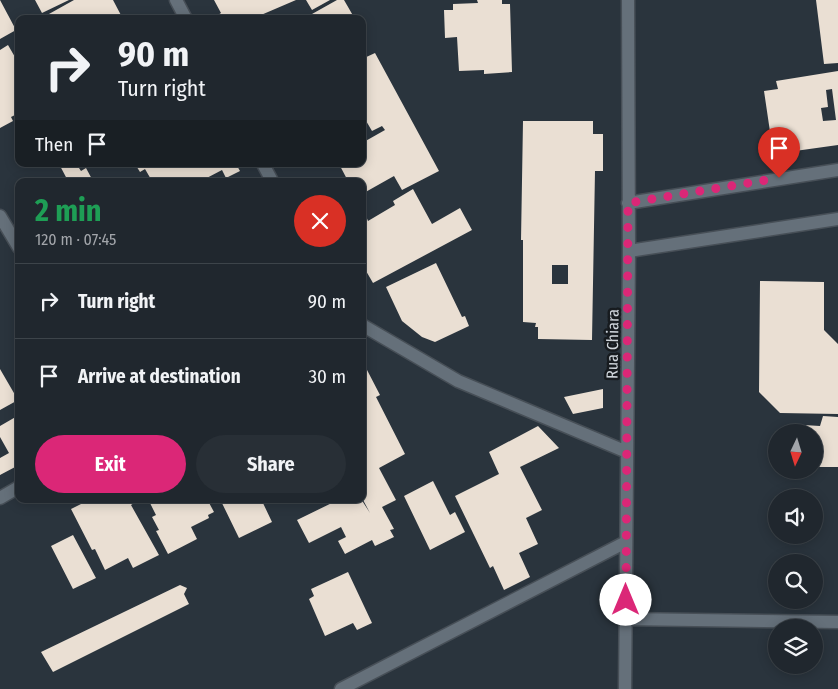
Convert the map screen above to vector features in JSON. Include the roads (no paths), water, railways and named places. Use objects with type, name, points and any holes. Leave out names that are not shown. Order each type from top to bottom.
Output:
[{"type":"street","points":[[176,0],[184,15]]},
{"type":"street","name":"Rua Chiara","points":[[625,689],[629,251],[628,0]]},
{"type":"street","points":[[628,203],[838,170]]},
{"type":"street","points":[[0,216],[15,241]]},
{"type":"street","points":[[629,251],[838,219]]},
{"type":"street","points":[[366,327],[458,381],[627,452]]},
{"type":"street","points":[[0,498],[15,489]]},
{"type":"street","points":[[341,689],[626,542]]},
{"type":"street","points":[[626,619],[838,622]]}]
